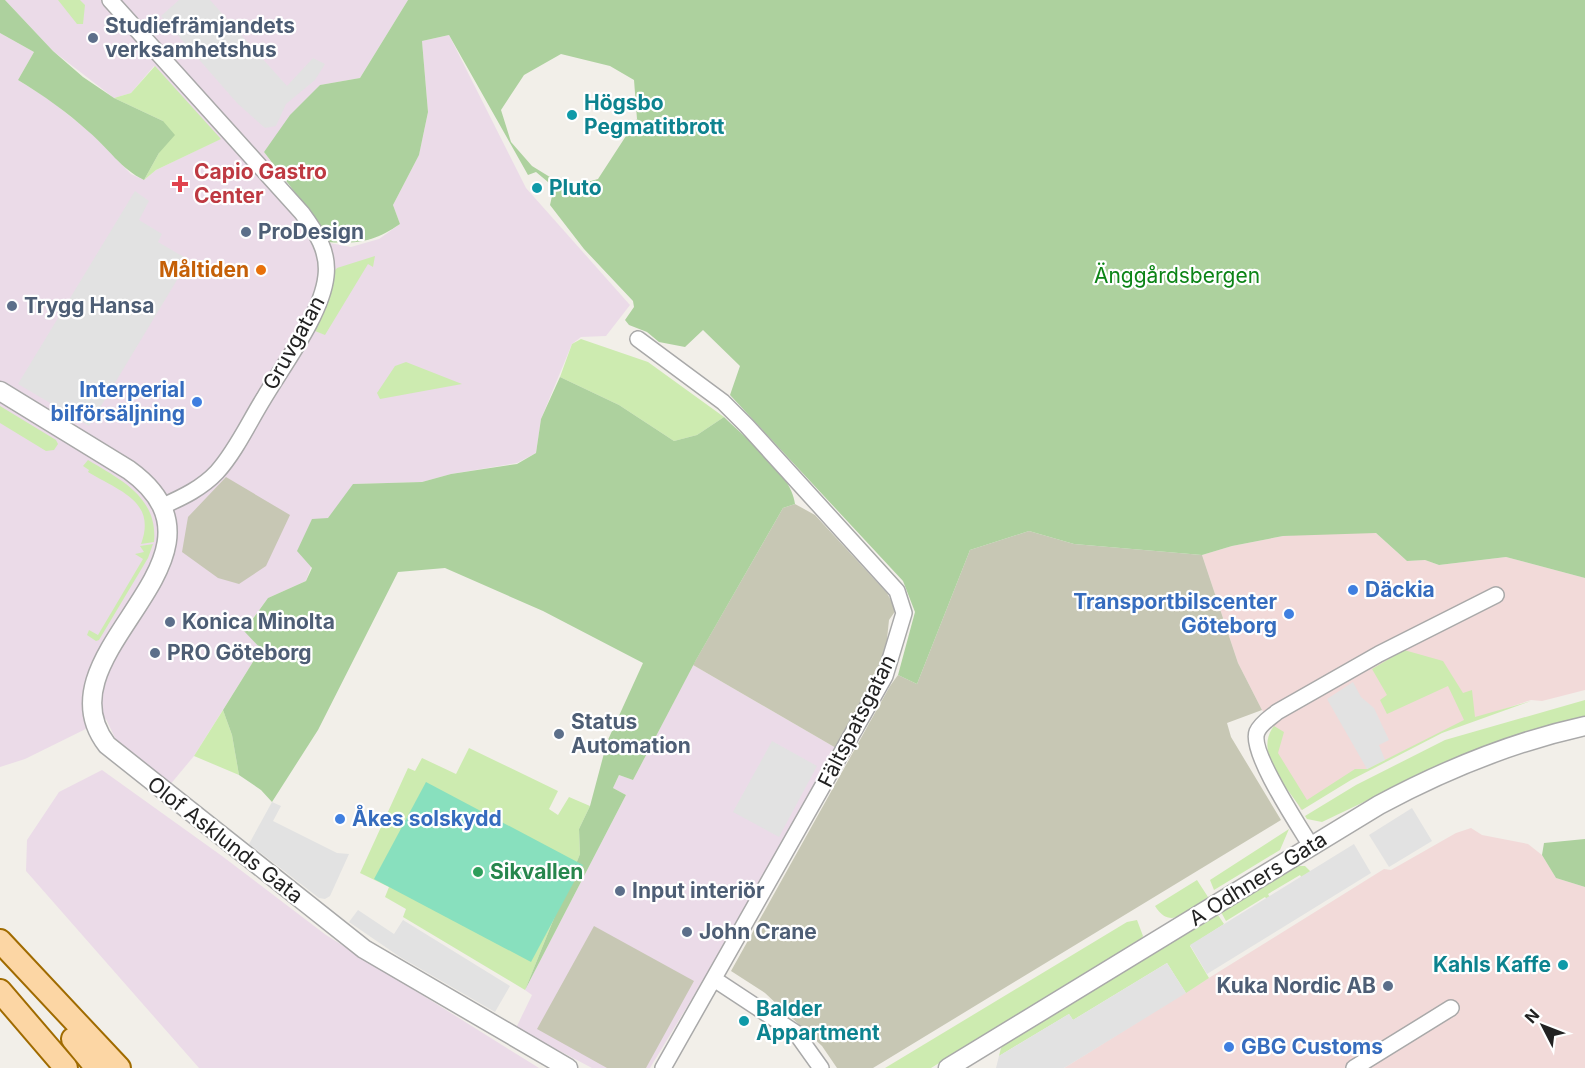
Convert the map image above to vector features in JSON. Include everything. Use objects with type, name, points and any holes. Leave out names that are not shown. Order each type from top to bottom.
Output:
[{"type":"main road","points":[[0,941],[119,1068]]},
{"type":"main road","points":[[0,952],[97,1068]]},
{"type":"main road","points":[[0,991],[66,1068]]},
{"type":"main road","points":[[0,1007],[46,1068]]},
{"type":"street","name":"Gruvgatan","points":[[110,0],[303,213],[322,243],[327,262],[323,292],[309,322],[235,446],[218,471],[198,489],[163,506]]},
{"type":"street","name":"Fältspatsgatan","points":[[638,339],[723,402],[747,426],[897,591],[904,613],[885,676],[663,1068]]},
{"type":"street","points":[[0,391],[129,470],[148,484],[163,506]]},
{"type":"street","name":"Olof Asklunds Gata","points":[[163,506],[168,524],[165,552],[155,576],[98,672],[93,693],[96,725],[101,737],[145,777],[364,949],[568,1068]]},
{"type":"street","points":[[1311,846],[1258,755],[1257,732],[1263,723],[1277,712],[1379,654],[1496,595]]},
{"type":"street","name":"A Odhners Gata","points":[[948,1068],[1379,805],[1451,768],[1501,748],[1585,726]]},
{"type":"street","points":[[714,979],[796,1033],[820,1068]]},
{"type":"street","points":[[1354,1068],[1451,1008]]},
{"type":"shaded area","points":[[5,0],[408,0],[360,78],[320,85],[264,152],[299,200],[324,242],[351,247],[379,239],[400,224],[393,205],[419,155],[428,112],[422,41],[449,35],[526,188],[630,305],[606,336],[581,337],[572,344],[541,419],[536,453],[517,463],[451,474],[422,482],[353,484],[328,519],[306,581],[268,598],[244,630],[261,649],[194,756],[169,786],[115,738],[106,719],[25,759],[0,767],[0,33],[34,52],[18,80],[50,100],[91,133],[131,174],[144,180],[156,170],[220,139],[154,66],[131,93],[114,98],[53,51]]},
{"type":"shaded area","points":[[179,0],[210,0],[287,86],[313,58],[325,64],[315,80],[286,104],[276,126],[265,128],[237,103],[161,16]]},
{"type":"shaded area","points":[[135,191],[149,201],[139,220],[162,234],[158,242],[189,260],[89,426],[18,384]]},
{"type":"shaded area","points":[[226,477],[290,515],[266,566],[239,584],[218,578],[182,552],[188,517]]},
{"type":"shaded area","points":[[795,504],[815,515],[887,593],[896,610],[889,620],[885,658],[836,748],[693,665],[783,508]]},
{"type":"shaded area","points":[[1029,531],[1074,544],[1202,555],[1238,663],[1262,710],[1227,723],[1231,737],[1281,820],[873,1068],[837,1068],[822,1046],[765,993],[731,971],[890,686],[898,675],[917,684],[970,550]]},
{"type":"shaded area","points":[[1317,533],[1376,533],[1407,561],[1425,560],[1439,565],[1506,557],[1585,578],[1585,690],[1542,701],[1531,700],[1459,724],[1367,769],[1301,810],[1271,757],[1274,727],[1262,710],[1238,663],[1202,555],[1232,546],[1283,536]]},
{"type":"shaded area","points":[[693,665],[836,748],[759,888],[650,1068],[592,1068],[516,1028],[532,995],[525,990],[626,795],[613,788],[619,775],[633,780]]},
{"type":"shaded area","points":[[1353,682],[1361,697],[1374,708],[1389,740],[1379,745],[1385,760],[1367,769],[1327,699]]},
{"type":"shaded area","points":[[772,741],[817,766],[779,837],[733,812]]},
{"type":"shaded area","points":[[102,770],[222,856],[326,935],[539,1068],[199,1068],[26,871],[27,840],[59,792]]},
{"type":"shaded area","points":[[272,802],[281,806],[273,821],[337,853],[349,854],[330,896],[325,899],[319,898],[249,844]]},
{"type":"shaded area","points":[[1412,808],[1432,841],[1389,867],[1369,835]]},
{"type":"shaded area","points":[[1471,828],[1482,835],[1528,844],[1542,855],[1556,878],[1585,887],[1585,1068],[1064,1068],[1384,869],[1391,870],[1456,833]]},
{"type":"shaded area","points":[[1354,844],[1371,873],[1207,974],[1190,945]]},
{"type":"shaded area","points":[[358,910],[394,934],[403,920],[510,986],[495,1012],[400,957],[349,922]]},
{"type":"shaded area","points":[[594,926],[694,981],[646,1068],[607,1068],[537,1029]]},
{"type":"shaded area","points":[[1167,963],[1186,993],[1082,1057],[1064,1068],[996,1068],[999,1056],[1069,1014],[1073,1020]]},
{"type":"green space","points":[[0,0],[5,0],[53,51],[83,77],[114,98],[163,121],[175,135],[159,153],[144,180],[122,164],[72,118],[18,80],[34,52],[0,33]]},
{"type":"green space","points":[[58,0],[80,0],[85,5],[83,24],[77,24]]},
{"type":"green space","name":"Änggårdsbergen","points":[[408,0],[1585,0],[1585,578],[1506,557],[1439,565],[1425,560],[1407,561],[1376,533],[1283,536],[1232,546],[1202,555],[1074,544],[1029,531],[970,550],[917,684],[898,675],[915,612],[903,581],[730,395],[740,366],[703,330],[685,347],[659,342],[647,332],[629,325],[625,320],[634,307],[633,301],[584,249],[550,205],[554,187],[536,172],[528,175],[449,35],[422,41],[428,112],[419,155],[393,205],[400,224],[374,238],[347,243],[326,242],[300,199],[264,152],[290,115],[320,85],[360,78]],"holes":[[[561,54],[610,66],[634,80],[637,119],[598,179],[573,186],[558,182],[532,166],[511,142],[501,110],[524,75]]]},
{"type":"green space","points":[[155,66],[221,139],[156,170],[144,180],[159,153],[163,121],[114,98],[131,93]]},
{"type":"green space","points":[[375,256],[373,267],[368,264],[325,335],[315,331],[330,295],[333,273],[337,268]]},
{"type":"green space","points":[[581,339],[648,362],[724,417],[697,435],[674,441],[619,405],[560,377],[572,344]]},
{"type":"green space","points":[[406,362],[462,384],[380,399],[377,393],[395,366]]},
{"type":"green space","points":[[560,377],[619,405],[674,441],[697,435],[724,417],[777,469],[786,481],[795,504],[783,508],[696,660],[633,780],[619,775],[613,788],[626,795],[525,990],[580,854],[579,829],[590,806],[607,742],[643,663],[543,611],[445,568],[398,572],[318,730],[272,802],[261,790],[239,775],[232,735],[223,710],[261,649],[244,631],[268,598],[306,581],[312,568],[297,551],[312,519],[328,518],[353,484],[422,482],[451,474],[517,464],[536,453],[541,419]]},
{"type":"green space","points":[[0,406],[56,440],[58,444],[54,450],[46,451],[0,423]]},
{"type":"green space","points":[[88,460],[124,483],[144,502],[154,526],[154,542],[141,544],[145,529],[144,517],[139,507],[123,492],[88,472],[89,470],[83,466]]},
{"type":"green space","points":[[153,544],[148,558],[99,640],[96,641],[87,635],[89,630],[98,635],[143,559],[135,554],[144,552],[140,546]]},
{"type":"green space","points":[[1404,650],[1443,661],[1463,693],[1472,690],[1475,717],[1531,701],[1442,733],[1351,780],[1302,810],[1274,770],[1270,758],[1267,747],[1274,726],[1284,732],[1278,753],[1307,800],[1355,769],[1367,769],[1464,720],[1448,686],[1387,714],[1380,700],[1387,695],[1372,669]]},
{"type":"green space","points":[[1585,700],[1585,717],[1538,730],[1456,758],[1322,822],[1307,819],[1305,816],[1356,785],[1445,740]]},
{"type":"green space","points":[[223,710],[232,735],[239,775],[194,756]]},
{"type":"green space","points":[[469,748],[558,791],[549,809],[558,815],[569,797],[590,806],[579,829],[580,854],[525,990],[403,917],[406,909],[385,897],[389,887],[360,873],[408,768],[415,771],[422,758],[456,774]]},
{"type":"green space","name":"Sikvallen","points":[[426,782],[583,865],[531,962],[374,879]]},
{"type":"green space","points":[[1289,829],[1280,850],[1214,890],[1210,880]]},
{"type":"green space","points":[[1585,839],[1585,887],[1556,878],[1542,855],[1544,843]]},
{"type":"green space","points":[[1298,866],[1305,866],[1311,872],[1305,883],[1300,875],[1268,894],[1273,902],[1270,903],[1265,897],[1226,921],[1221,912]]},
{"type":"green space","points":[[1197,880],[1208,897],[1180,916],[1174,918],[1161,914],[1155,906]]},
{"type":"green space","points":[[1218,915],[1224,924],[1190,946],[1209,978],[1186,993],[1167,963],[1073,1020],[1069,1014],[999,1056],[1001,1048],[1010,1040]]},
{"type":"green space","points":[[1137,920],[1143,936],[1140,941],[931,1068],[885,1068],[1127,922]]},
{"type":"place","name":"Studiefrämjandets verksamhetshus","points":[[93,38]]},
{"type":"place","name":"Högsbo Pegmatitbrott","points":[[572,115]]},
{"type":"place","name":"Capio Gastro Center","points":[[180,184]]},
{"type":"place","name":"Pluto","points":[[537,188]]},
{"type":"place","name":"ProDesign","points":[[246,232]]},
{"type":"place","name":"Måltiden","points":[[261,270]]},
{"type":"place","name":"Trygg Hansa","points":[[12,306]]},
{"type":"place","name":"Interperial bilförsäljning","points":[[197,402]]},
{"type":"place","name":"Däckia","points":[[1353,590]]},
{"type":"place","name":"Transportbilscenter Göteborg","points":[[1289,614]]},
{"type":"place","name":"Konica Minolta","points":[[170,622]]},
{"type":"place","name":"PRO Göteborg","points":[[155,653]]},
{"type":"place","name":"Status Automation","points":[[559,734]]},
{"type":"place","name":"Åkes solskydd","points":[[340,819]]},
{"type":"place","name":"Sikvallen","points":[[478,872]]},
{"type":"place","name":"Input interiör","points":[[620,891]]},
{"type":"place","name":"John Crane","points":[[687,932]]},
{"type":"place","name":"Kahls Kaffe","points":[[1563,965]]},
{"type":"place","name":"Kuka Nordic AB","points":[[1388,986]]},
{"type":"place","name":"Balder Appartment","points":[[744,1021]]},
{"type":"place","name":"GBG Customs","points":[[1229,1047]]}]
